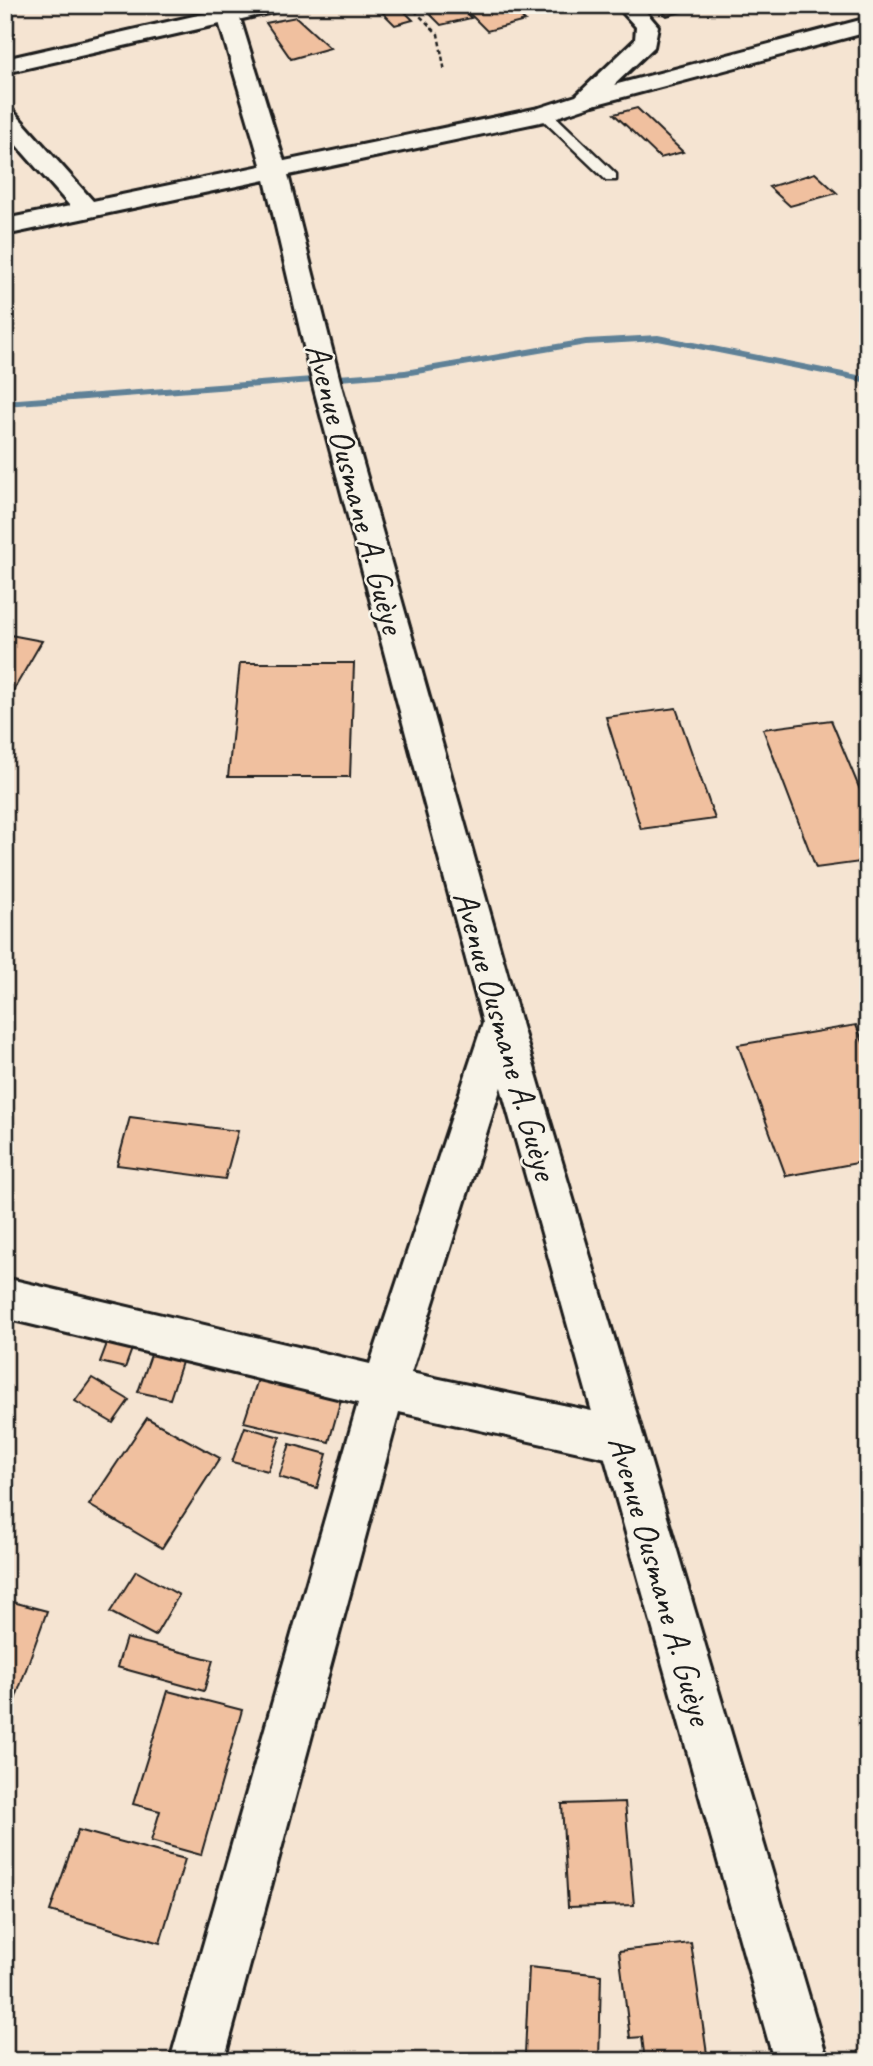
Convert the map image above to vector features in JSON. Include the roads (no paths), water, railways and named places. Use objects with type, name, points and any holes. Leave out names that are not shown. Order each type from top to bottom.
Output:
[{"type":"street","points":[[5,66],[227,10],[274,5]]},
{"type":"street","points":[[584,101],[646,42],[647,26],[627,5]]},
{"type":"street","name":"Avenue Ousmane A. Guèye","points":[[227,10],[275,172],[326,380],[502,1023],[801,2061]]},
{"type":"street","points":[[5,227],[545,114],[584,101],[868,25]]},
{"type":"street","points":[[5,117],[86,208]]},
{"type":"street","points":[[197,2061],[384,1388],[502,1023]]},
{"type":"street","points":[[5,1298],[384,1388],[620,1439]]},
{"type":"lane","points":[[545,114],[611,177]]},
{"type":"waterway","points":[[5,403],[405,373],[586,342],[658,338],[868,380]]}]
